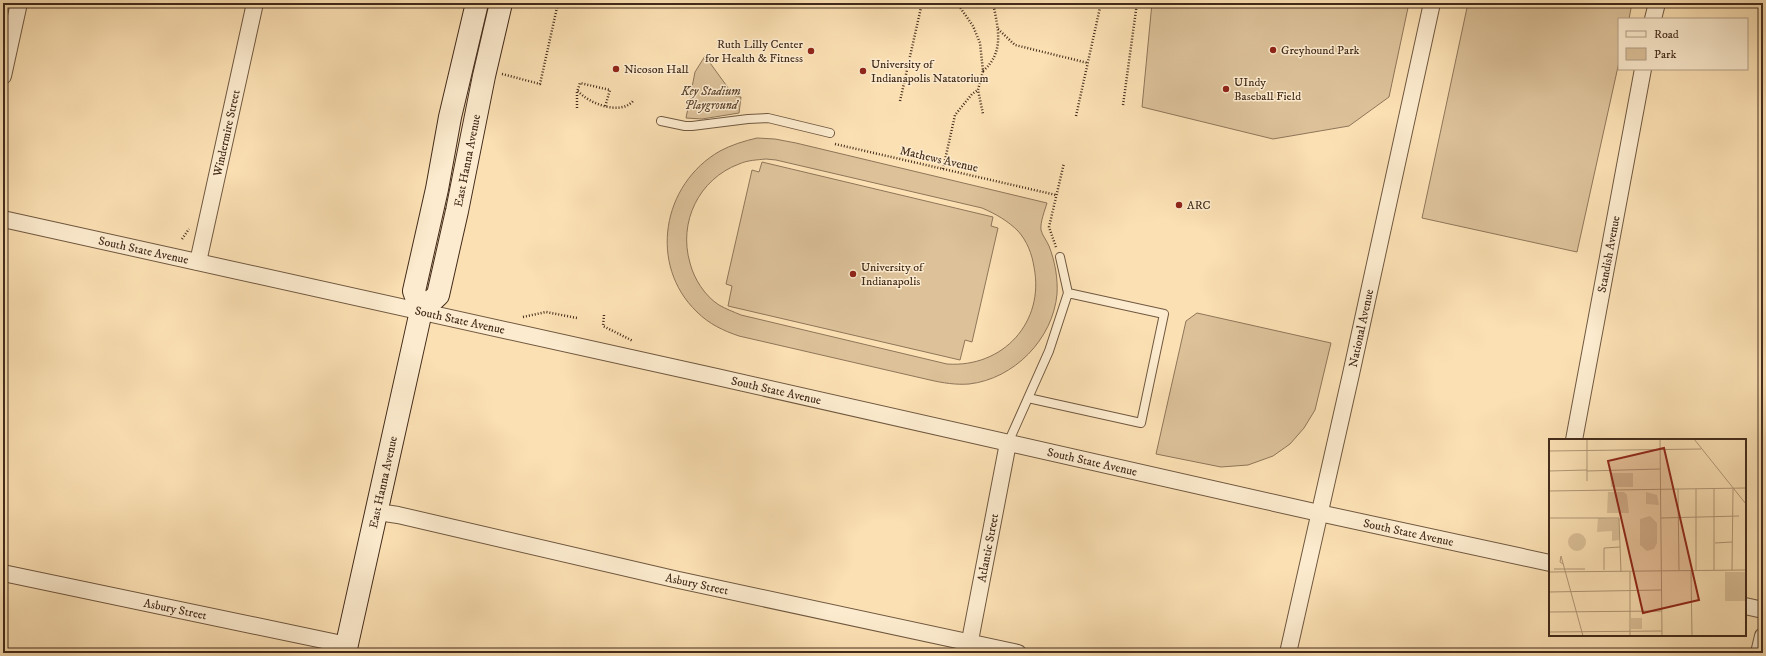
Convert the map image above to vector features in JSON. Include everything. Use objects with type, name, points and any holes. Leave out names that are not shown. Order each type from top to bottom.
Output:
[{"type":"main road","name":"East Hanna Avenue","points":[[346,649],[378,512],[421,312],[414,292],[437,189],[450,117],[477,3]]},
{"type":"main road","name":"East Hanna Avenue","points":[[421,312],[438,295],[457,211],[484,76],[501,3]]},
{"type":"street","points":[[3,76],[19,3]]},
{"type":"street","name":"Windermire Street","points":[[198,262],[255,3]]},
{"type":"street","name":"National Avenue","points":[[1288,653],[1432,3]]},
{"type":"street","points":[[1653,18],[1657,3]]},
{"type":"street","name":"Standish Avenue","points":[[1574,439],[1643,70]]},
{"type":"street","name":"South State Avenue","points":[[3,220],[198,262],[1319,513],[1549,563]]},
{"type":"street","name":"Atlantic Street","points":[[968,648],[1008,443]]},
{"type":"street","name":"Asbury Street","points":[[378,512],[400,515],[820,611],[968,648],[1018,653]]},
{"type":"street","name":"Asbury Street","points":[[3,573],[346,649]]},
{"type":"street","points":[[1746,606],[1763,610]]},
{"type":"street","points":[[1759,653],[1763,636]]},
{"type":"lane","points":[[661,120],[684,126],[692,126],[768,118],[830,133]]},
{"type":"lane","points":[[1008,443],[1049,351],[1068,293],[1060,257]]},
{"type":"lane","points":[[1028,398],[1141,423],[1164,314],[1068,293]]},
{"type":"path","points":[[495,72],[540,84],[558,3]]},
{"type":"path","points":[[900,101],[922,3]]},
{"type":"path","points":[[957,3],[977,34],[980,43],[983,71],[978,90],[983,114]]},
{"type":"path","points":[[983,71],[987,68],[996,52],[999,38],[993,3]]},
{"type":"path","points":[[1076,116],[1101,3]]},
{"type":"path","points":[[1123,105],[1137,3]]},
{"type":"path","points":[[998,29],[1015,45],[1088,63]]},
{"type":"path","points":[[577,108],[580,83],[610,90],[605,107]]},
{"type":"path","points":[[943,169],[955,115],[972,94],[978,90]]},
{"type":"path","points":[[578,91],[595,104],[605,107],[619,107],[631,104],[633,101]]},
{"type":"path","name":"Mathews Avenue","points":[[830,133],[828,143],[1056,195]]},
{"type":"path","points":[[1060,257],[1049,227],[1064,163]]},
{"type":"path","points":[[523,317],[546,312],[577,318]]},
{"type":"green space","name":"Greyhound Park","points":[[1152,3],[1409,3],[1389,97],[1349,126],[1273,139],[1142,107]]},
{"type":"green space","points":[[1468,3],[1632,3],[1629,18],[1618,18],[1618,67],[1577,252],[1422,218]]},
{"type":"green space","name":"Key Stadium Playground","points":[[705,56],[734,96],[741,97],[739,113],[702,119],[686,118],[695,72]]},
{"type":"green space","points":[[757,138],[775,139],[796,143],[1047,203],[1041,230],[1053,258],[1057,294],[1054,311],[1048,326],[1039,341],[1016,365],[1001,374],[986,381],[969,384],[954,384],[930,380],[739,336],[712,324],[697,312],[682,293],[672,272],[667,249],[668,226],[674,204],[685,183],[700,165],[724,149],[738,143]],"holes":[[[766,159],[776,160],[982,208],[1002,218],[1014,227],[1024,239],[1029,248],[1034,267],[1036,287],[1033,306],[1026,323],[1016,338],[1002,350],[986,358],[967,363],[947,364],[741,315],[719,305],[709,297],[701,287],[694,275],[690,263],[687,248],[687,232],[695,204],[703,191],[713,180],[725,171],[749,161]]]},
{"type":"green space","points":[[762,162],[993,217],[991,226],[998,228],[972,342],[965,340],[960,360],[728,306],[732,286],[726,284],[752,170],[759,172]]},
{"type":"green space","points":[[1197,313],[1331,343],[1315,410],[1304,428],[1290,444],[1273,456],[1248,465],[1221,467],[1156,454],[1186,321]]},
{"type":"place","name":"Greyhound Park","points":[[1273,50]]},
{"type":"place","name":"Ruth Lilly Center for Health & Fitness","points":[[811,51]]},
{"type":"place","name":"Nicoson Hall","points":[[616,69]]},
{"type":"place","name":"University of Indianapolis Natatorium","points":[[863,71]]},
{"type":"place","name":"UIndy Baseball Field","points":[[1226,89]]},
{"type":"place","name":"ARC","points":[[1179,205]]},
{"type":"place","name":"University of Indianapolis","points":[[853,274]]}]
